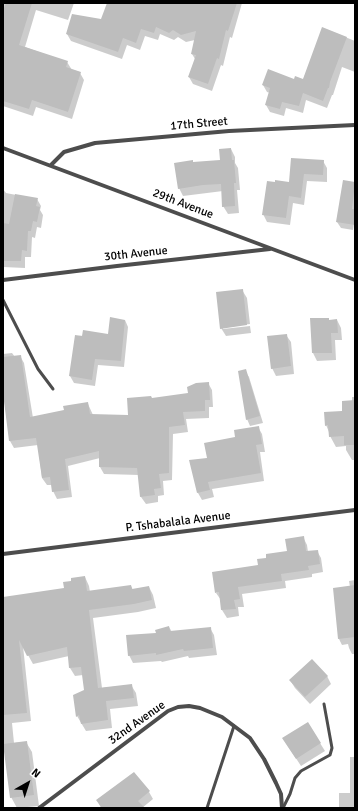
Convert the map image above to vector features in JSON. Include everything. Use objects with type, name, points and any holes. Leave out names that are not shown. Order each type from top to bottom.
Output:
[{"type":"street","name":"17th Street","points":[[51,165],[64,152],[96,143],[229,131],[355,125]]},
{"type":"street","name":"29th Avenue","points":[[3,148],[355,280]]},
{"type":"street","name":"30th Avenue","points":[[3,280],[272,249]]},
{"type":"street","name":"P. Tshabalala Avenue","points":[[3,554],[355,510]]},
{"type":"street","name":"32nd Avenue","points":[[39,808],[168,711],[178,707],[189,706],[212,712],[250,738],[264,759],[281,794],[282,808]]},
{"type":"lane","points":[[3,300],[38,369],[53,389]]},
{"type":"lane","points":[[282,808],[290,794],[295,778],[301,771],[330,755],[332,748],[324,704]]},
{"type":"lane","points":[[207,808],[234,726]]},
{"type":"building","points":[[6,3],[32,3],[19,45],[68,61],[66,67],[81,72],[68,112],[32,100],[29,109],[3,101],[3,11]]},
{"type":"building","points":[[107,3],[237,3],[228,31],[226,30],[219,59],[217,58],[208,84],[188,77],[196,55],[191,54],[196,31],[181,35],[173,30],[169,33],[156,27],[154,33],[141,29],[136,43],[123,38],[118,52],[66,34],[72,14],[101,19]]},
{"type":"building","points":[[322,27],[347,37],[323,101],[303,93],[299,106],[282,102],[280,109],[265,105],[270,88],[262,85],[268,69],[294,79],[295,76],[303,79]]},
{"type":"building","points":[[231,148],[232,160],[234,160],[236,183],[234,183],[235,206],[222,207],[221,184],[178,189],[174,163],[193,160],[193,162],[220,160],[219,149]]},
{"type":"building","points":[[291,158],[324,160],[323,175],[304,174],[301,198],[289,196],[286,218],[262,215],[267,181],[275,182],[275,180],[289,182]]},
{"type":"building","points":[[343,180],[355,182],[352,209],[355,209],[355,225],[336,222]]},
{"type":"building","points":[[15,194],[38,198],[36,206],[40,207],[37,222],[33,221],[31,231],[28,231],[27,251],[22,250],[21,261],[3,261],[3,223],[9,224]]},
{"type":"building","points":[[243,289],[247,325],[220,329],[216,292]]},
{"type":"building","points":[[110,317],[125,320],[121,361],[95,359],[92,380],[69,376],[75,335],[82,336],[83,330],[108,334]]},
{"type":"building","points":[[310,318],[329,318],[329,320],[337,319],[338,333],[331,333],[332,353],[312,353]]},
{"type":"building","points":[[287,334],[291,366],[271,369],[267,336]]},
{"type":"building","points":[[21,355],[30,417],[64,410],[63,406],[88,402],[90,414],[128,415],[127,398],[151,396],[152,398],[188,393],[187,387],[196,383],[209,382],[210,400],[205,400],[205,411],[183,412],[185,425],[169,427],[169,473],[159,474],[161,488],[154,489],[155,495],[140,497],[137,468],[99,467],[99,451],[65,459],[69,490],[52,492],[50,477],[42,478],[36,438],[9,441],[3,393],[3,357]]},
{"type":"building","points":[[246,369],[260,416],[246,420],[238,371]]},
{"type":"building","points":[[355,400],[355,445],[344,445],[344,436],[329,437],[328,425],[325,426],[324,412],[342,411],[342,401]]},
{"type":"building","points":[[259,426],[262,444],[256,445],[261,473],[208,482],[210,490],[197,493],[189,460],[207,458],[204,443],[235,437],[234,430]]},
{"type":"building","points":[[304,536],[306,551],[318,550],[320,564],[308,566],[309,570],[281,574],[282,581],[238,587],[240,599],[234,600],[236,609],[221,610],[219,592],[215,593],[212,572],[258,565],[257,559],[266,558],[266,554],[287,551],[285,539]]},
{"type":"building","points":[[85,576],[87,591],[131,585],[132,589],[149,586],[152,600],[89,610],[98,688],[132,684],[134,698],[106,701],[108,720],[81,724],[79,715],[76,717],[73,695],[84,690],[81,667],[69,668],[67,647],[27,656],[19,640],[27,713],[3,715],[3,597],[64,588],[63,582],[71,581],[71,578]]},
{"type":"building","points":[[355,585],[355,637],[338,639],[333,588]]},
{"type":"building","points":[[169,626],[170,631],[211,627],[213,648],[184,651],[183,649],[156,655],[156,653],[128,656],[126,635],[156,633],[155,630]]},
{"type":"building","points":[[312,659],[328,676],[305,697],[289,680]]},
{"type":"building","points":[[308,722],[321,743],[296,759],[282,738]]},
{"type":"building","points":[[27,741],[34,795],[10,798],[3,744]]},
{"type":"building","points":[[134,772],[150,791],[138,801],[145,808],[102,808],[96,800]]}]
